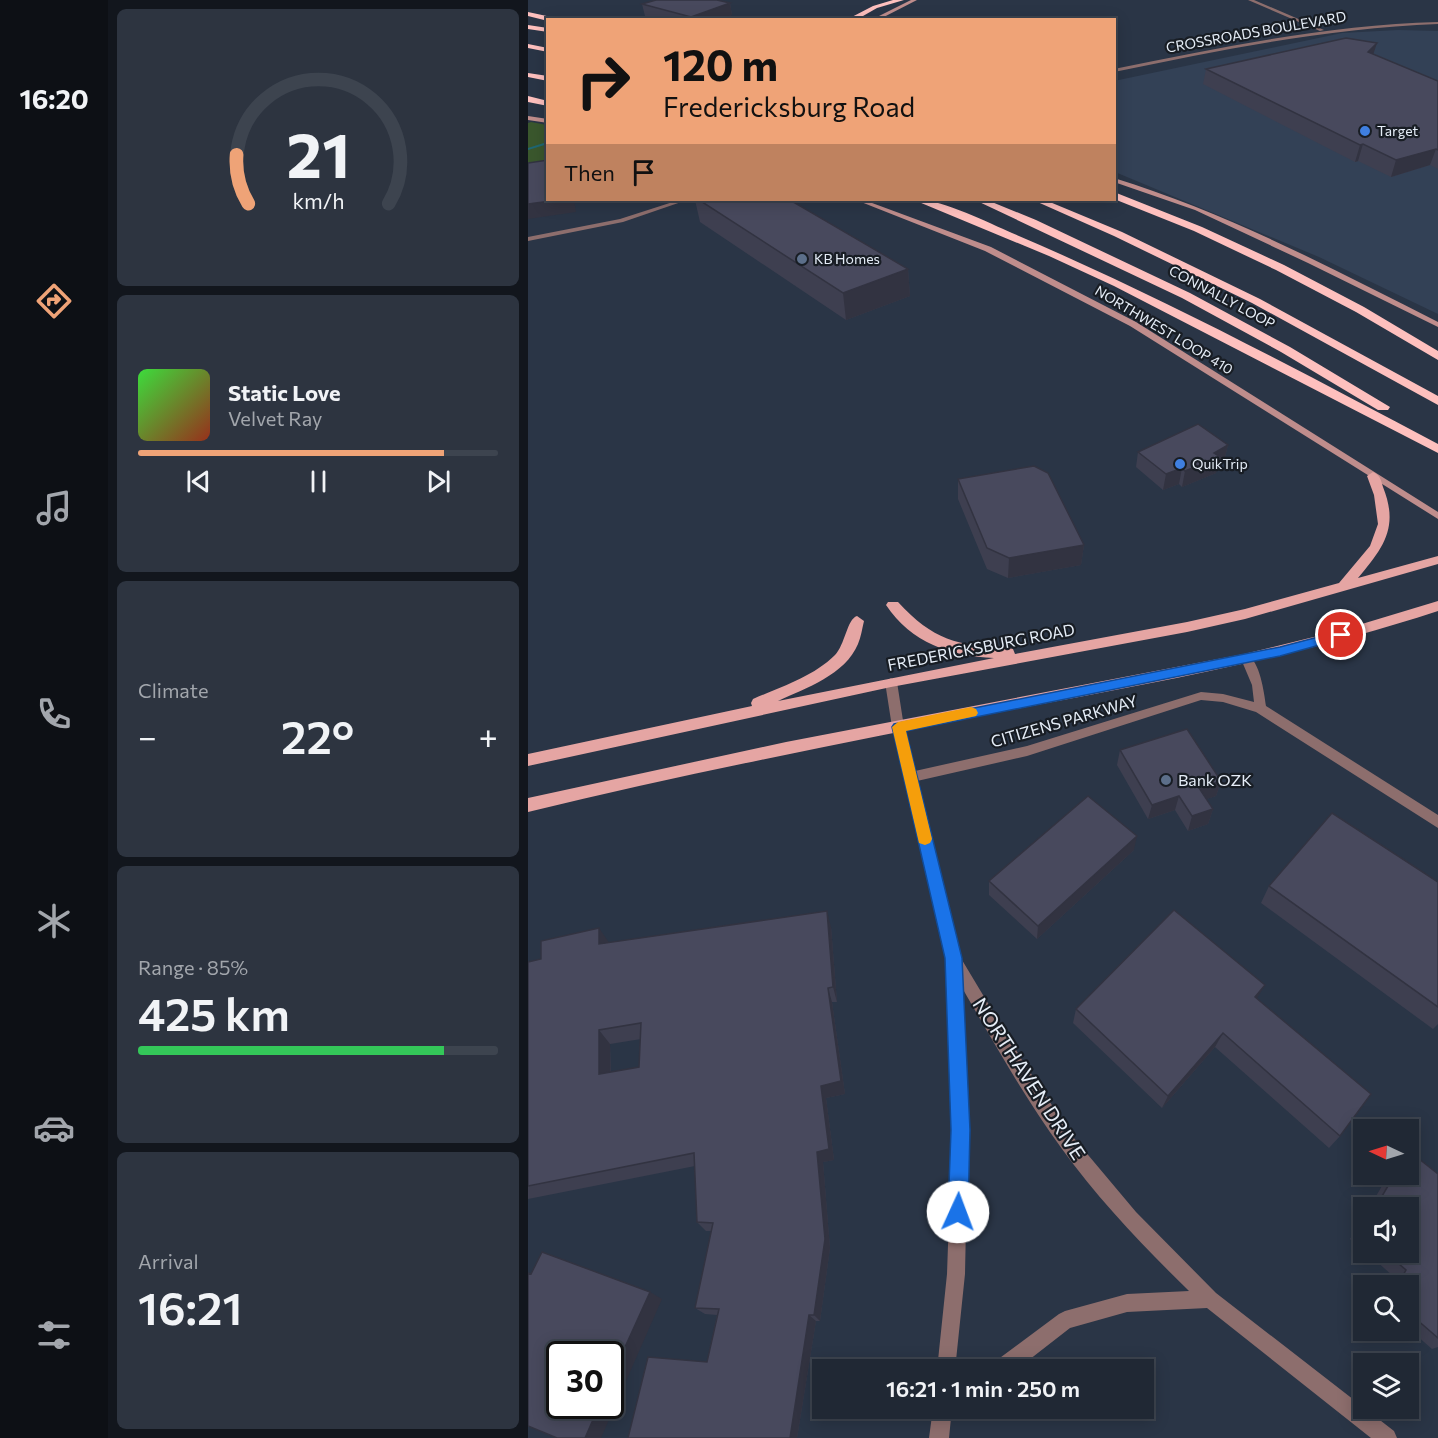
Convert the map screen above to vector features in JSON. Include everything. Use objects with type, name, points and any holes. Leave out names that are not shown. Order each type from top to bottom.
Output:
[{"type":"highway","points":[[853,18],[875,8],[902,0]]},
{"type":"highway","points":[[528,14],[546,18]]},
{"type":"highway","points":[[528,27],[546,30]]},
{"type":"highway","points":[[528,46],[546,50]]},
{"type":"highway","points":[[528,76],[546,79]]},
{"type":"highway","points":[[528,99],[546,104]]},
{"type":"highway","points":[[528,105],[546,109]]},
{"type":"highway","points":[[1116,196],[1155,210],[1272,263],[1341,298],[1438,357]]},
{"type":"highway","points":[[922,201],[968,217],[1090,269],[1227,337],[1438,449]]},
{"type":"highway","name":"CONNALLY LOOP","points":[[982,201],[1059,233],[1188,297],[1381,406],[1438,443]]},
{"type":"highway","name":"CONNALLY LOOP","points":[[1040,201],[1118,234],[1256,302],[1438,401]]},
{"type":"main road","points":[[877,18],[915,0]]},
{"type":"main road","points":[[528,118],[546,121]]},
{"type":"main road","points":[[1116,181],[1197,209],[1311,261],[1438,325]]},
{"type":"main road","name":"NORTHWEST LOOP 410","points":[[862,201],[988,249],[1133,324],[1438,516]]},
{"type":"main road","points":[[1344,586],[1378,545],[1383,532],[1386,514],[1382,496],[1373,476]]},
{"type":"main road","points":[[1419,504],[1438,508]]},
{"type":"main road","name":"FREDERICKSBURG ROAD","points":[[528,760],[891,682],[1187,627],[1245,614],[1438,560]]},
{"type":"main road","points":[[893,605],[910,626],[942,645],[973,652],[1035,655]]},
{"type":"main road","points":[[528,805],[603,786],[1247,658],[1359,630],[1438,606]]},
{"type":"main road","points":[[735,714],[817,676],[828,668],[848,649],[856,621]]},
{"type":"street","points":[[1250,0],[1322,30]]},
{"type":"street","name":"CROSSROADS BOULEVARD","points":[[1116,71],[1322,30],[1372,25],[1438,23]]},
{"type":"street","points":[[528,239],[621,221],[681,201]]},
{"type":"street","points":[[1247,658],[1258,685],[1260,708]]},
{"type":"street","points":[[891,682],[898,727],[954,958],[960,1130],[956,1274],[947,1359]]},
{"type":"street","name":"CITIZENS PARKWAY","points":[[910,777],[1027,751],[1201,696],[1223,698],[1260,708],[1438,822]]},
{"type":"street","name":"NORTHAVEN DRIVE","points":[[954,958],[1035,1095],[1085,1165],[1149,1241],[1210,1299],[1388,1438]]},
{"type":"street","points":[[1014,1359],[1065,1320],[1127,1303],[1210,1299]]},
{"type":"street","points":[[939,1438],[942,1419]]},
{"type":"shaded area","points":[[1398,30],[1438,31],[1438,314],[1319,257],[1116,172],[1116,81],[1342,33]]},
{"type":"green space","points":[[528,123],[546,125],[546,166],[528,169]]},
{"type":"building","points":[[656,0],[717,0],[730,3],[691,17],[642,4]]},
{"type":"building","name":"Target","points":[[1346,38],[1377,43],[1368,52],[1438,81],[1438,150],[1396,160],[1363,144],[1360,145],[1206,69]]},
{"type":"building","points":[[546,160],[546,201],[550,201],[528,204],[528,163]]},
{"type":"building","points":[[701,201],[792,201],[908,269],[843,293]]},
{"type":"building","points":[[1198,424],[1228,445],[1214,453],[1220,457],[1185,471],[1182,468],[1166,474],[1138,452]]},
{"type":"building","points":[[1034,466],[1048,473],[1084,545],[1009,558],[987,548],[958,479]]},
{"type":"building","name":"Bank OZK","points":[[1187,729],[1221,781],[1199,788],[1213,809],[1192,816],[1179,796],[1152,805],[1120,750]]},
{"type":"building","points":[[1088,796],[1137,836],[1038,926],[989,881]]},
{"type":"building","points":[[1332,813],[1438,882],[1438,1007],[1269,886]]},
{"type":"building","points":[[1174,910],[1265,985],[1255,997],[1371,1094],[1340,1136],[1223,1033],[1168,1096],[1076,1009]]},
{"type":"building","points":[[827,911],[833,987],[828,988],[841,1081],[821,1086],[829,1149],[817,1152],[825,1239],[814,1315],[809,1315],[790,1438],[628,1438],[648,1357],[707,1362],[719,1309],[695,1308],[713,1223],[697,1222],[694,1153],[528,1186],[528,962],[541,959],[541,941],[599,928],[599,944]],"holes":[[[641,1023],[639,1067],[599,1074],[599,1030]]]},
{"type":"building","points":[[1419,1159],[1438,1174],[1438,1338],[1419,1322],[1419,1275],[1403,1275],[1406,1270],[1398,1263],[1419,1263],[1419,1197],[1381,1197],[1389,1185],[1419,1185]]},
{"type":"building","points":[[542,1252],[650,1292],[624,1349],[624,1341],[546,1341],[546,1419],[593,1419],[585,1438],[557,1438],[528,1426],[528,1273],[531,1274]]},
{"type":"waterway","points":[[528,149],[546,144]]},
{"type":"slow traffic","points":[[925,839],[898,727],[971,713]]},
{"type":"place","name":"Target","points":[[1365,131]]},
{"type":"place","name":"KB Homes","points":[[802,259]]},
{"type":"place","name":"QuikTrip","points":[[1180,464]]},
{"type":"place","name":"Bank OZK","points":[[1166,780]]},
{"type":"route","points":[[958,1212],[960,1130],[954,958],[898,727],[1280,652],[1341,635]]}]
